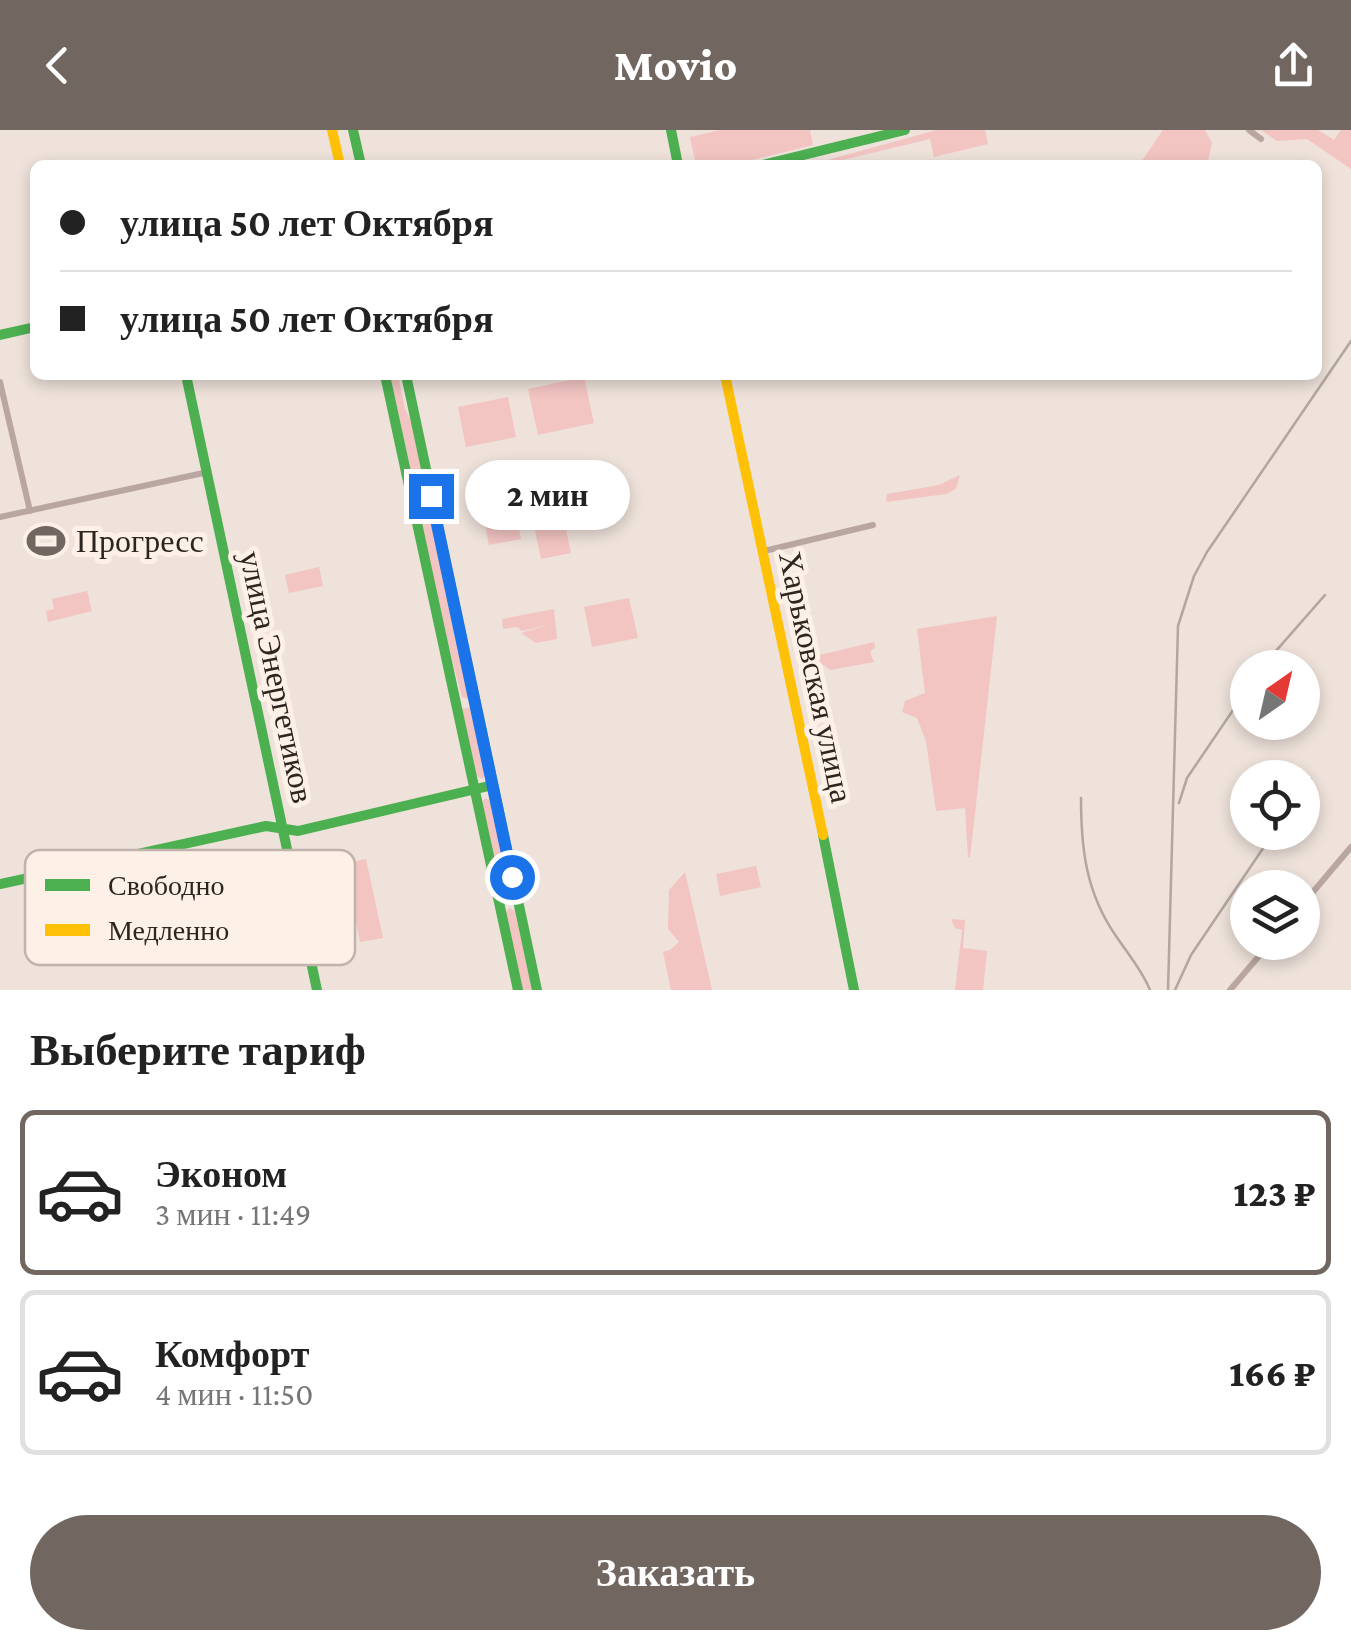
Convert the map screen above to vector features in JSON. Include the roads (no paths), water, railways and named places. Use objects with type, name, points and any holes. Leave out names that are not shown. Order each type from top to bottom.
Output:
[{"type":"street","points":[[332,130],[339,160]]},
{"type":"street","points":[[353,130],[360,160]]},
{"type":"street","points":[[671,130],[677,160]]},
{"type":"street","points":[[784,160],[905,130]]},
{"type":"street","points":[[1249,130],[1261,139]]},
{"type":"street","points":[[0,335],[30,328]]},
{"type":"street","name":"улица Энергетиков","points":[[187,380],[287,850]]},
{"type":"street","points":[[386,380],[518,990]]},
{"type":"street","points":[[407,380],[536,990]]},
{"type":"street","name":"Харьковская улица","points":[[726,380],[854,990]]},
{"type":"street","points":[[0,382],[30,511]]},
{"type":"street","points":[[0,517],[208,472]]},
{"type":"street","points":[[764,551],[873,525]]},
{"type":"street","points":[[454,698],[466,704],[474,695]]},
{"type":"street","points":[[158,850],[270,826],[298,831],[493,785]]},
{"type":"street","points":[[1320,884],[1351,847]]},
{"type":"street","points":[[0,884],[25,879]]},
{"type":"street","points":[[501,912],[508,902],[519,908]]},
{"type":"street","points":[[1230,990],[1256,960]]},
{"type":"street","name":"улица Энергетиков","points":[[312,965],[317,990]]},
{"type":"railway","points":[[1168,990],[1178,626],[1194,576],[1207,552],[1351,341]]},
{"type":"railway","points":[[1277,650],[1325,595]]},
{"type":"railway","points":[[1179,803],[1187,778],[1230,715]]},
{"type":"railway","points":[[1081,798],[1084,853],[1092,887],[1106,920],[1150,990]]},
{"type":"railway","points":[[1175,990],[1191,955],[1262,850]]},
{"type":"place","name":"Прогресс","points":[[46,541]]}]
